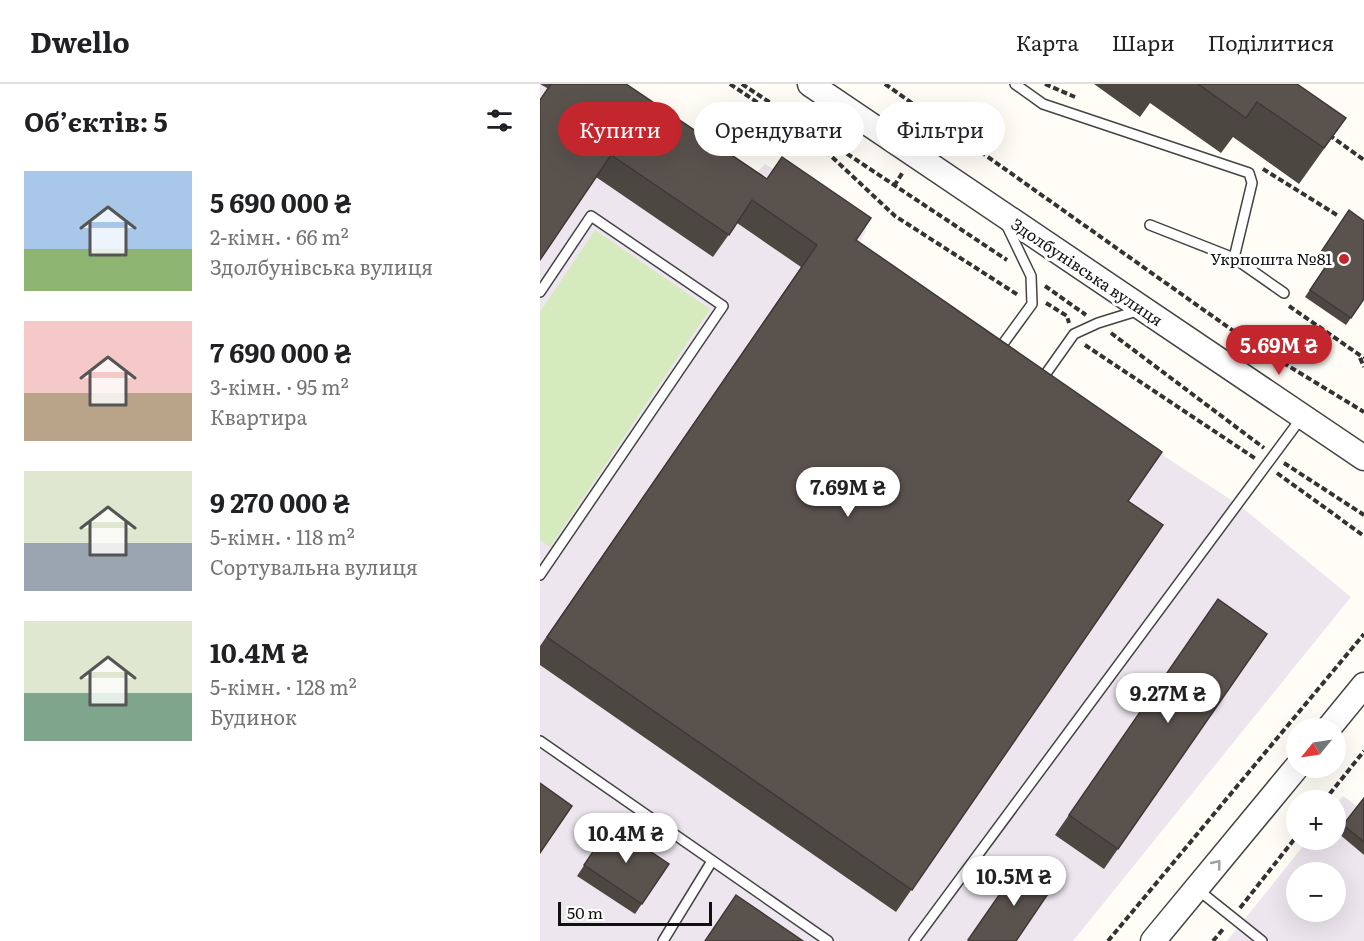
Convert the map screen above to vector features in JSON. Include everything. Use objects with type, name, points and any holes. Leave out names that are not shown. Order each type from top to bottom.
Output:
[{"type":"street","name":"Здолбунівська вулиця","points":[[810,84],[1364,458]]},
{"type":"street","points":[[1338,718],[1360,695]]},
{"type":"street","points":[[1153,941],[1288,778]]},
{"type":"lane","points":[[1015,84],[1043,104],[1249,173],[1252,183],[1234,258]]},
{"type":"lane","points":[[1001,214],[1031,276],[1032,304],[994,356],[1003,362]]},
{"type":"lane","points":[[540,291],[591,216],[723,306],[540,575]]},
{"type":"lane","points":[[1150,225],[1234,258],[1282,296]]},
{"type":"lane","points":[[1029,380],[1037,386],[1074,334],[1098,323],[1143,310]]},
{"type":"lane","points":[[914,941],[1302,417]]},
{"type":"lane","points":[[540,556],[549,562]]},
{"type":"lane","points":[[540,741],[828,941]]},
{"type":"lane","points":[[663,941],[712,861]]},
{"type":"lane","points":[[1197,889],[1262,941]]},
{"type":"path","points":[[742,84],[1031,276],[1098,323],[1257,443]]},
{"type":"path","points":[[885,84],[1249,342],[1364,412]]},
{"type":"path","points":[[1325,132],[1364,160]]},
{"type":"path","points":[[1282,296],[1362,358],[1364,367]]},
{"type":"path","points":[[1288,465],[1364,515]]},
{"type":"path","points":[[1108,941],[1364,634]]},
{"type":"path","points":[[1333,790],[1364,751]]},
{"type":"path","points":[[1213,941],[1286,850]]},
{"type":"shaded area","points":[[540,84],[606,84],[631,102],[558,102],[558,156],[682,156],[682,138],[694,146],[694,156],[708,156],[747,184],[765,164],[867,228],[855,254],[1239,505],[1351,597],[1073,941],[540,941]]},
{"type":"shaded area","points":[[1346,798],[1364,811],[1364,941],[1227,941],[1286,867],[1286,922],[1346,922],[1346,862],[1290,862],[1300,850],[1346,850]]},
{"type":"green space","points":[[595,230],[710,309],[550,547],[540,540],[540,312]]},
{"type":"building","points":[[551,84],[626,84],[653,102],[558,102],[558,156],[610,156],[540,260],[540,100]]},
{"type":"building","points":[[1198,84],[1297,84],[1346,118],[1324,148],[1257,102],[1246,118]]},
{"type":"building","points":[[682,122],[694,130],[694,156],[733,156],[767,179],[782,157],[871,218],[856,240],[1162,452],[1128,501],[1163,525],[912,890],[547,637],[817,245],[752,200],[729,235],[612,156],[682,156]]},
{"type":"building","points":[[1349,210],[1364,221],[1364,299],[1351,318],[1310,290],[1329,262],[1319,255]]},
{"type":"building","points":[[1218,599],[1267,634],[1118,849],[1069,815]]},
{"type":"building","points":[[540,783],[572,806],[540,853]]},
{"type":"building","points":[[1364,798],[1364,842],[1346,827],[1346,821]]},
{"type":"building","points":[[611,825],[669,864],[642,904],[584,865]]},
{"type":"building","points":[[1022,862],[1054,885],[1016,941],[969,941],[968,940]]},
{"type":"building","points":[[736,895],[803,941],[705,941]]},
{"type":"place","name":"Укрпошта №81","points":[[1344,259]]}]
